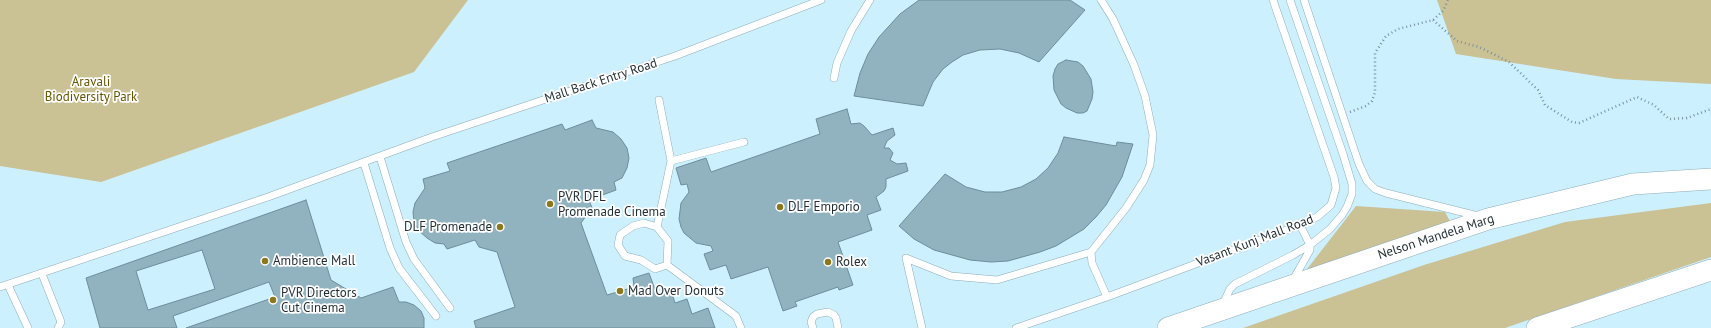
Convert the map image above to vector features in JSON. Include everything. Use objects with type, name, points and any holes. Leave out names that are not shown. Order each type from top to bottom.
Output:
[{"type":"main road","name":"Nelson Mandela Marg","points":[[1168,328],[1488,219],[1633,184],[1711,179]]},
{"type":"main road","points":[[1537,328],[1711,270]]},
{"type":"lane","name":"Mall Back Entry Road","points":[[0,287],[151,237],[380,157],[432,137],[675,56],[821,0]]},
{"type":"lane","points":[[834,78],[837,63],[851,32],[870,0]]},
{"type":"lane","points":[[922,328],[906,258],[951,276],[997,280],[1091,252],[1137,192],[1148,170],[1153,151],[1151,121],[1145,96],[1134,65],[1113,19],[1101,0]]},
{"type":"lane","name":"Vasant Kunj Mall Road","points":[[1016,328],[1108,297],[1300,225],[1317,217],[1331,205],[1336,188],[1334,176],[1273,0]]},
{"type":"lane","name":"Vasant Kunj Mall Road","points":[[1220,310],[1230,289],[1235,284],[1294,255],[1310,245],[1330,229],[1342,215],[1352,194],[1352,184],[1290,0]]},
{"type":"lane","points":[[1304,0],[1366,181],[1375,189],[1488,219]]},
{"type":"lane","points":[[657,227],[671,161],[659,100]]},
{"type":"lane","points":[[671,161],[744,142]]},
{"type":"lane","points":[[380,157],[406,242],[414,259],[450,308]]},
{"type":"lane","points":[[364,162],[390,248],[396,262],[436,316]]},
{"type":"lane","points":[[644,223],[657,227],[668,241],[667,265],[655,269],[641,260],[625,256],[618,245],[620,235],[633,226],[644,223]]},
{"type":"lane","points":[[1289,286],[1309,255],[1310,245],[1300,225]]},
{"type":"lane","points":[[1091,252],[1092,263],[1108,297]]},
{"type":"lane","points":[[667,265],[736,316],[741,328]]},
{"type":"lane","points":[[42,274],[61,322],[58,328]]},
{"type":"lane","points":[[8,284],[28,328]]},
{"type":"lane","points":[[813,328],[813,317],[817,314],[828,312],[836,318],[838,328]]},
{"type":"path","points":[[1342,114],[1361,109],[1372,102],[1375,92],[1375,53],[1386,36],[1398,29],[1433,20],[1443,11],[1448,0]]},
{"type":"path","points":[[1433,20],[1456,41],[1479,48],[1509,62],[1538,90],[1545,105],[1572,122],[1579,123],[1637,98],[1654,105],[1669,119],[1686,118],[1711,109]]},
{"type":"green space","name":"Aravali Biodiversity Park","points":[[0,0],[468,0],[414,72],[101,182],[0,166]]},
{"type":"green space","points":[[1437,0],[1711,0],[1711,84],[1616,79],[1456,54]]},
{"type":"green space","points":[[1711,203],[1711,257],[1505,328],[1243,328],[1424,265],[1565,222]]},
{"type":"green space","points":[[1356,206],[1445,212],[1451,223],[1304,273]]},
{"type":"building","points":[[919,0],[1070,0],[1085,10],[1039,62],[1019,53],[1000,49],[980,50],[963,55],[943,69],[933,82],[923,106],[854,96],[860,73],[868,54],[879,37],[900,14]]},
{"type":"building","points":[[1066,60],[1078,62],[1083,66],[1091,79],[1093,92],[1092,99],[1087,111],[1083,113],[1077,113],[1066,108],[1061,104],[1054,90],[1053,76],[1055,69],[1058,64]]},
{"type":"building","name":"DLF Emporio","points":[[847,109],[851,124],[860,123],[872,135],[893,128],[895,135],[887,141],[884,148],[889,148],[893,153],[890,160],[897,164],[906,163],[908,171],[886,179],[886,187],[884,191],[876,197],[881,210],[867,215],[872,230],[838,242],[853,285],[839,290],[838,287],[795,302],[797,306],[783,311],[768,267],[731,279],[726,265],[710,270],[704,254],[713,251],[711,246],[696,243],[684,233],[681,227],[679,219],[681,203],[689,192],[687,184],[681,185],[676,168],[706,158],[711,172],[820,134],[816,119]]},
{"type":"building","name":"DLF Promenade","points":[[592,120],[596,128],[613,132],[621,139],[627,148],[629,158],[627,168],[622,178],[614,182],[616,190],[589,200],[592,208],[581,223],[607,295],[634,287],[633,278],[649,273],[657,295],[671,290],[675,303],[687,299],[692,314],[708,308],[715,328],[476,328],[474,321],[515,307],[497,252],[479,247],[475,240],[447,249],[444,244],[435,243],[419,231],[414,222],[413,212],[415,203],[425,188],[423,179],[450,171],[447,163],[562,124],[565,130]]},
{"type":"building","points":[[1064,137],[1116,146],[1117,142],[1133,144],[1122,177],[1106,205],[1084,229],[1056,246],[1008,261],[991,262],[970,260],[934,250],[914,239],[899,226],[945,174],[966,187],[985,192],[1002,192],[1021,187],[1036,179],[1048,168],[1058,153]]},
{"type":"building","name":"Ambience Mall","points":[[306,200],[331,280],[361,298],[393,287],[399,302],[406,302],[414,305],[421,311],[424,318],[424,328],[186,328],[275,297],[269,282],[173,316],[177,328],[100,328],[86,278]],"holes":[[[202,250],[215,289],[148,310],[136,271]]]},
{"type":"place","name":"PVR DFL Promenade Cinema","points":[[550,204]]},
{"type":"place","name":"DLF Emporio","points":[[780,207]]},
{"type":"place","name":"DLF Promenade","points":[[500,227]]},
{"type":"place","name":"Ambience Mall","points":[[265,261]]},
{"type":"place","name":"Rolex","points":[[828,262]]},
{"type":"place","name":"Mad Over Donuts","points":[[620,291]]},
{"type":"place","name":"PVR Directors Cut Cinema","points":[[273,300]]}]
